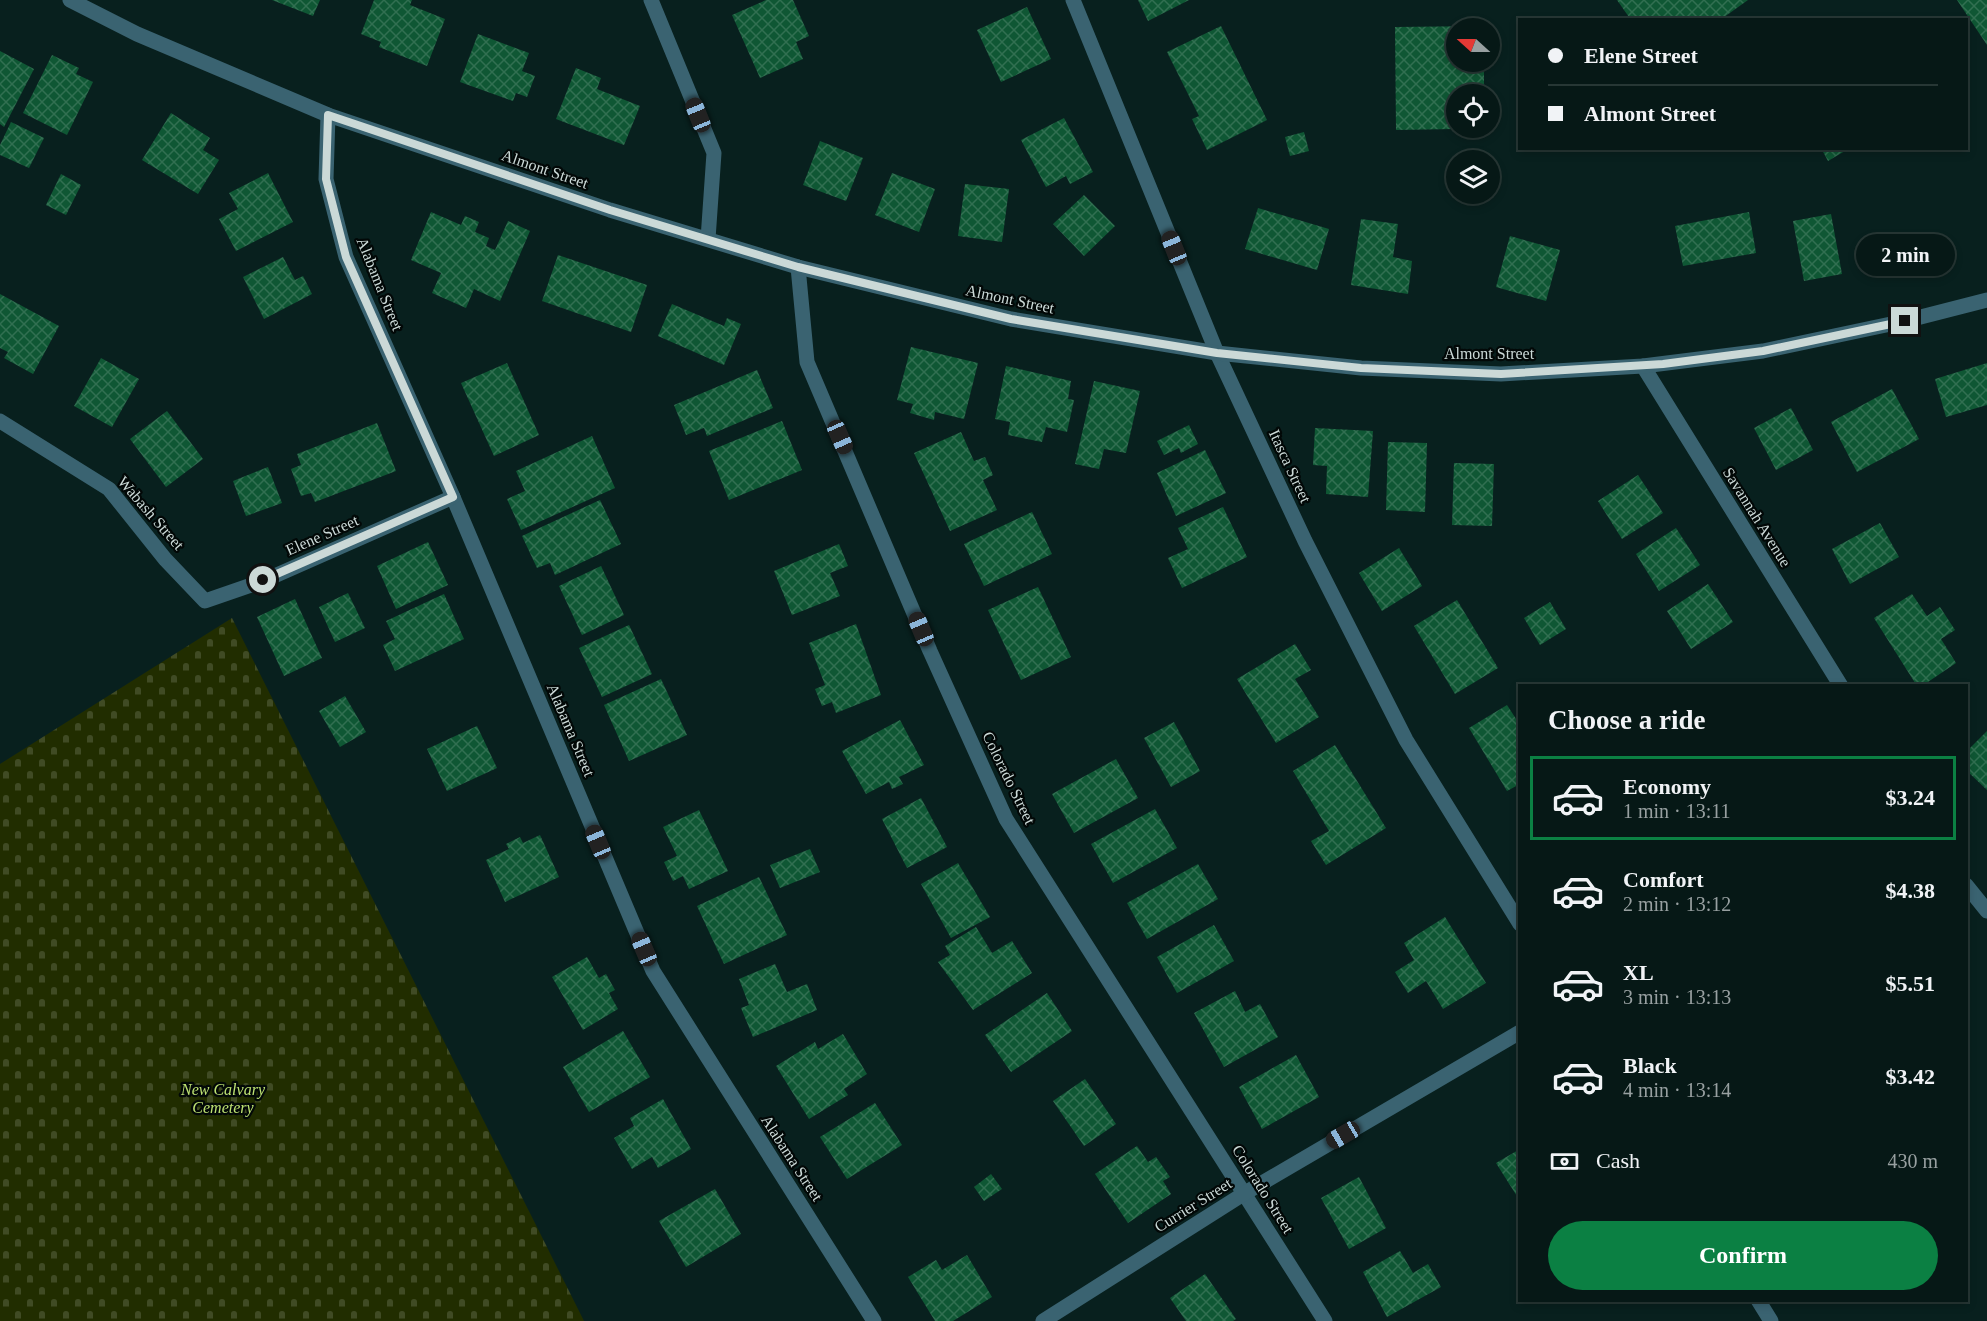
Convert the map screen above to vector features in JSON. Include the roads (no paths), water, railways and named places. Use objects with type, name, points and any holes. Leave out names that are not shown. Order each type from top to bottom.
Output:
[{"type":"street","name":"Almont Street","points":[[70,0],[137,34],[328,115],[610,210],[798,267],[1011,319],[1217,353],[1361,368],[1501,374],[1643,366],[1763,351],[1905,321],[1987,300]]},
{"type":"street","points":[[651,0],[714,153],[708,239]]},
{"type":"street","name":"Itasca Street","points":[[1073,0],[1217,353],[1305,541],[1406,740],[1518,921]]},
{"type":"street","name":"Alabama Street","points":[[328,115],[326,179],[346,257],[453,497],[653,971],[874,1321]]},
{"type":"street","name":"Colorado Street","points":[[798,267],[807,362],[930,651],[1006,819],[1324,1321]]},
{"type":"street","name":"Savannah Avenue","points":[[1643,366],[1840,684]]},
{"type":"street","name":"Wabash Street","points":[[0,421],[109,489],[165,559],[205,601]]},
{"type":"street","name":"Elene Street","points":[[205,601],[263,580],[453,497]]},
{"type":"street","points":[[1968,887],[1987,911]]},
{"type":"street","name":"Currier Street","points":[[1043,1321],[1245,1193],[1518,1033]]},
{"type":"street","points":[[1759,1302],[1771,1321]]},
{"type":"park label","name":"New Calvary Cemetery","points":[[223,1098]]}]
